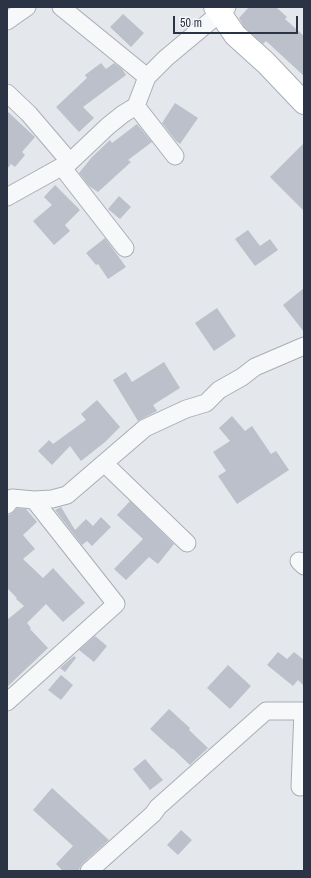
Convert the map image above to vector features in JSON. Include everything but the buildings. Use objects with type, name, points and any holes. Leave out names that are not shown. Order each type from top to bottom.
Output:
[{"type":"street","points":[[7,21],[26,7]]},
{"type":"street","points":[[61,7],[147,77]]},
{"type":"street","points":[[7,197],[66,165],[108,126],[136,106],[147,77],[221,9],[235,35],[266,63],[304,103]]},
{"type":"street","points":[[7,94],[29,114],[125,248]]},
{"type":"street","points":[[136,106],[175,156]]},
{"type":"street","points":[[7,505],[12,498],[34,500],[52,499],[67,495],[145,428],[186,409],[206,403],[219,390],[242,377],[255,367],[304,346]]},
{"type":"street","points":[[104,463],[188,543]]},
{"type":"street","points":[[7,702],[116,604],[34,500]]},
{"type":"street","points":[[89,871],[153,814],[158,807],[266,711],[304,711],[300,787]]}]
